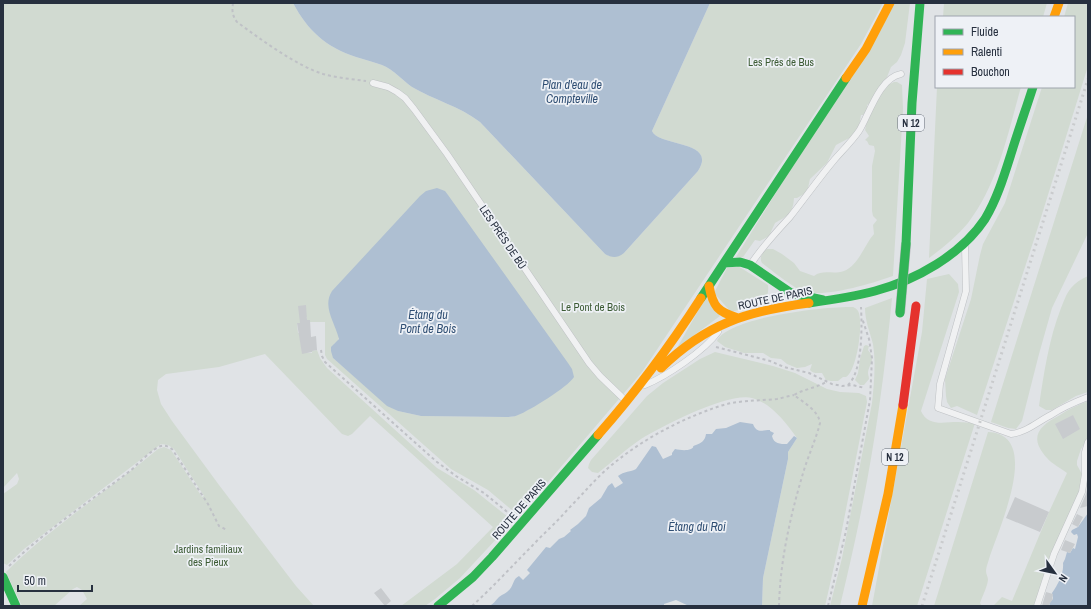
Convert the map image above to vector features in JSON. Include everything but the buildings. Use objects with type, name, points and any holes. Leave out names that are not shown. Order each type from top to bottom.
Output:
[{"type":"main road","points":[[724,263],[866,49],[890,3]]},
{"type":"main road","name":"N 12","points":[[900,316],[906,244],[912,103],[920,3]]},
{"type":"main road","points":[[1054,16],[1059,3]]},
{"type":"main road","points":[[823,300],[867,293],[905,280],[946,258],[965,243],[985,218],[996,197],[1033,88]]},
{"type":"main road","name":"ROUTE DE PARIS","points":[[627,402],[686,321],[724,263],[740,262],[750,265],[796,295],[823,300]]},
{"type":"main road","points":[[917,284],[919,262]]},
{"type":"main road","points":[[773,281],[773,292]]},
{"type":"main road","points":[[709,286],[711,298],[717,308],[727,315],[738,318]]},
{"type":"main road","name":"ROUTE DE PARIS","points":[[438,606],[473,577],[627,402],[670,360],[689,344],[726,322],[738,318],[760,311],[823,300]]},
{"type":"main road","points":[[760,311],[769,301]]},
{"type":"main road","name":"N 12","points":[[862,606],[880,534],[895,457],[907,380],[916,302]]},
{"type":"main road","points":[[4,573],[16,606]]},
{"type":"lane","points":[[750,265],[834,159],[858,132],[886,83],[893,77],[901,74]]},
{"type":"lane","name":"LES PRÉS DE BÛ","points":[[373,83],[393,89],[410,104],[447,154],[583,354],[600,376],[627,402]]},
{"type":"lane","points":[[965,243],[966,291],[940,384],[938,408],[1011,434],[1022,432],[1050,415],[1088,397]]},
{"type":"lane","points":[[644,385],[664,376],[707,344],[714,338],[726,322]]},
{"type":"lane","points":[[1037,606],[1054,554],[1082,492],[1085,474],[1085,452],[1088,442]]},
{"type":"path","points":[[233,3],[232,11],[237,22],[293,59],[313,70],[325,74],[373,83]]},
{"type":"path","points":[[828,606],[846,531],[870,400],[872,358],[869,339],[862,318],[859,355],[854,374],[848,385]]},
{"type":"path","points":[[707,344],[809,373],[826,382],[837,385],[865,388]]},
{"type":"path","points":[[320,350],[325,362],[408,437],[448,471],[484,493],[521,524]]},
{"type":"path","points":[[472,606],[490,590],[569,508],[588,486],[617,460],[637,446],[668,428],[718,406],[748,400],[777,399],[794,395],[802,390],[819,386],[826,382]]},
{"type":"path","points":[[779,606],[783,562],[793,512],[804,471],[820,423],[820,418],[794,395]]},
{"type":"path","points":[[4,573],[28,548],[157,448],[162,446],[168,446],[172,449],[208,504],[219,526],[227,530]]},
{"type":"green space","points":[[3,3],[293,3],[305,22],[327,43],[345,53],[386,67],[412,87],[455,107],[480,122],[605,254],[610,256],[624,253],[698,171],[702,161],[700,154],[694,149],[665,140],[657,136],[652,131],[710,3],[883,3],[861,44],[642,372],[519,516],[488,490],[451,469],[327,359],[325,355],[325,322],[310,322],[310,320],[307,320],[307,317],[300,317],[300,323],[297,323],[298,333],[301,333],[302,353],[312,353],[312,351],[317,350],[320,358],[327,368],[437,468],[474,490],[513,521],[460,578],[425,606],[401,606],[457,564],[493,527],[370,416],[352,434],[348,436],[342,434],[265,354],[219,367],[166,374],[158,380],[157,390],[161,404],[172,421],[296,586],[314,606],[79,606],[87,599],[82,590],[77,587],[54,606],[22,606],[6,572],[42,539],[158,449],[164,447],[171,450],[202,497],[204,496],[174,449],[168,445],[161,444],[24,549],[7,565],[3,563],[3,494],[17,484],[19,479],[17,473],[3,488]],"holes":[[[339,337],[568,383],[528,410],[512,417],[421,416],[398,411],[387,405],[333,358],[334,344],[338,341]]]},
{"type":"green space","points":[[894,3],[910,3],[905,43],[897,62],[891,67],[879,91],[867,105],[867,111],[861,115],[857,131],[853,136],[836,145],[827,163],[810,179],[808,188],[804,194],[794,198],[791,211],[775,223],[769,236],[760,241],[755,240],[743,257],[736,257]]},
{"type":"green space","points":[[944,3],[1047,3],[1043,16],[943,16]]},
{"type":"green space","points":[[1068,3],[1088,3],[1088,66],[977,415],[957,406],[951,408],[947,402],[945,379],[971,299],[983,244],[1005,203],[1042,88],[1075,88],[1075,16],[1064,16]]},
{"type":"green space","points":[[894,82],[902,85],[903,109],[893,276],[873,283],[833,292],[809,293],[800,290],[785,281],[762,263],[762,255],[767,249],[773,249],[794,263],[800,271],[814,276],[825,272],[844,271],[854,264],[874,234],[873,225],[877,220],[873,216],[872,211],[872,166],[875,151],[874,146],[869,145],[865,140],[869,136],[865,130],[868,117],[885,88]]},
{"type":"green space","points":[[937,88],[1021,88],[1001,158],[987,192],[968,223],[950,242],[929,258]]},
{"type":"green space","points":[[1088,114],[1088,233],[1052,308],[1022,421],[1016,429],[1008,428],[991,422]]},
{"type":"green space","points":[[738,266],[768,285],[768,293],[763,303],[731,312],[714,293],[727,268]]},
{"type":"green space","points":[[949,274],[958,284],[959,292],[921,411],[924,416],[932,422],[975,423],[917,606],[872,606],[922,332],[927,279]]},
{"type":"green space","points":[[1088,276],[1088,392],[1076,396],[1052,410],[1046,410],[1039,406],[1047,356],[1053,332],[1069,290],[1076,283]]},
{"type":"green space","points":[[706,297],[720,316],[677,348]]},
{"type":"green space","points":[[892,298],[879,408],[860,517],[840,606],[830,606],[842,558],[872,403],[874,351],[865,308]]},
{"type":"green space","points":[[853,307],[858,311],[860,316],[860,335],[856,356],[850,373],[838,381],[826,380],[822,373],[811,371],[812,364],[797,368],[787,364],[781,359],[771,358],[763,353],[744,353],[725,347],[717,341],[725,333],[739,325],[758,319],[802,311]]},
{"type":"green space","points":[[864,346],[869,346],[868,350],[871,354],[872,360],[868,370],[869,379],[864,385],[860,385],[855,380]]},
{"type":"green space","points":[[715,352],[795,373],[827,389],[840,392],[859,393],[866,396],[867,402],[840,540],[825,606],[762,606],[763,578],[788,459],[788,452],[797,438],[783,420],[766,404],[752,398],[741,398],[712,405],[664,426],[641,439],[598,473],[592,472],[588,468],[591,460],[647,396],[663,383],[700,359]]},
{"type":"green space","points":[[1088,401],[1088,438],[1081,449],[1077,461],[1077,465],[1083,476],[1080,491],[1047,565],[1035,606],[993,606],[1002,597],[1012,601],[1067,473],[1049,460],[1041,451],[1037,438],[1038,433],[1046,423],[1070,409]]},
{"type":"green space","points":[[988,432],[1004,437],[1013,449],[1015,466],[1007,507],[986,568],[988,580],[980,603],[982,606],[934,606]]},
{"type":"water","name":"Plan d'eau de Compteville","points":[[293,3],[710,3],[652,131],[657,136],[665,140],[685,145],[694,149],[700,154],[702,161],[698,171],[622,255],[613,257],[605,254],[480,122],[455,107],[412,87],[386,67],[345,53],[327,43],[305,22]]},
{"type":"water","name":"Étang du Pont de Bois","points":[[437,188],[445,191],[448,195],[572,369],[574,377],[564,387],[539,404],[516,416],[421,416],[398,411],[387,406],[333,358],[331,347],[339,339],[330,315],[328,303],[332,291],[420,196],[426,191]]},
{"type":"water","name":"Étang du Roi","points":[[740,422],[753,424],[758,430],[770,430],[774,433],[772,436],[774,441],[778,443],[787,444],[794,436],[797,438],[788,452],[788,459],[763,578],[762,606],[689,606],[676,600],[664,604],[664,606],[489,606],[509,590],[517,577],[519,576],[523,580],[530,573],[527,570],[546,547],[550,548],[559,539],[571,531],[570,530],[586,516],[589,508],[601,498],[608,486],[612,483],[615,488],[623,483],[618,476],[636,469],[652,446],[656,447],[663,459],[672,455],[675,449],[691,449],[705,438],[706,434],[712,434],[716,429],[726,428]]},
{"type":"water","points":[[1088,513],[1088,606],[1050,606],[1049,603],[1053,599],[1052,593],[1062,575],[1063,563],[1067,552],[1070,553],[1073,548],[1075,549],[1078,537],[1077,534],[1074,535],[1071,532],[1078,527]]},
{"type":"railway","points":[[922,606],[1088,79]]},
{"type":"traffic: fast","points":[[906,244],[912,103],[920,3]]},
{"type":"traffic: fast","points":[[724,263],[846,78]]},
{"type":"traffic: fast","points":[[809,303],[858,295],[891,286],[921,273],[950,255],[963,244],[985,219],[993,204],[1003,179],[1033,88]]},
{"type":"traffic: fast","points":[[900,313],[906,244]]},
{"type":"traffic: fast","points":[[701,298],[724,263],[740,262],[750,265],[791,293],[823,300]]},
{"type":"traffic: fast","points":[[438,606],[473,577],[492,557],[598,435]]},
{"type":"traffic: fast","points":[[3,577],[16,606]]},
{"type":"traffic: slow","points":[[846,78],[866,49],[890,3]]},
{"type":"traffic: slow","points":[[1054,16],[1059,3]]},
{"type":"traffic: slow","points":[[709,286],[712,299],[718,308],[721,311],[738,318]]},
{"type":"traffic: slow","points":[[598,435],[652,368],[701,298]]},
{"type":"traffic: slow","points":[[661,368],[694,340],[729,322],[766,310],[809,303]]},
{"type":"traffic: slow","points":[[862,606],[888,494],[903,405]]},
{"type":"traffic: jam","points":[[903,405],[916,306]]},
{"type":"park label","name":"Les Prés de Bus","points":[[781,62]]},
{"type":"park label","name":"Le Pont de Bois","points":[[593,307]]},
{"type":"park label","name":"Jardins familiaux des Pieux","points":[[208,555]]}]
